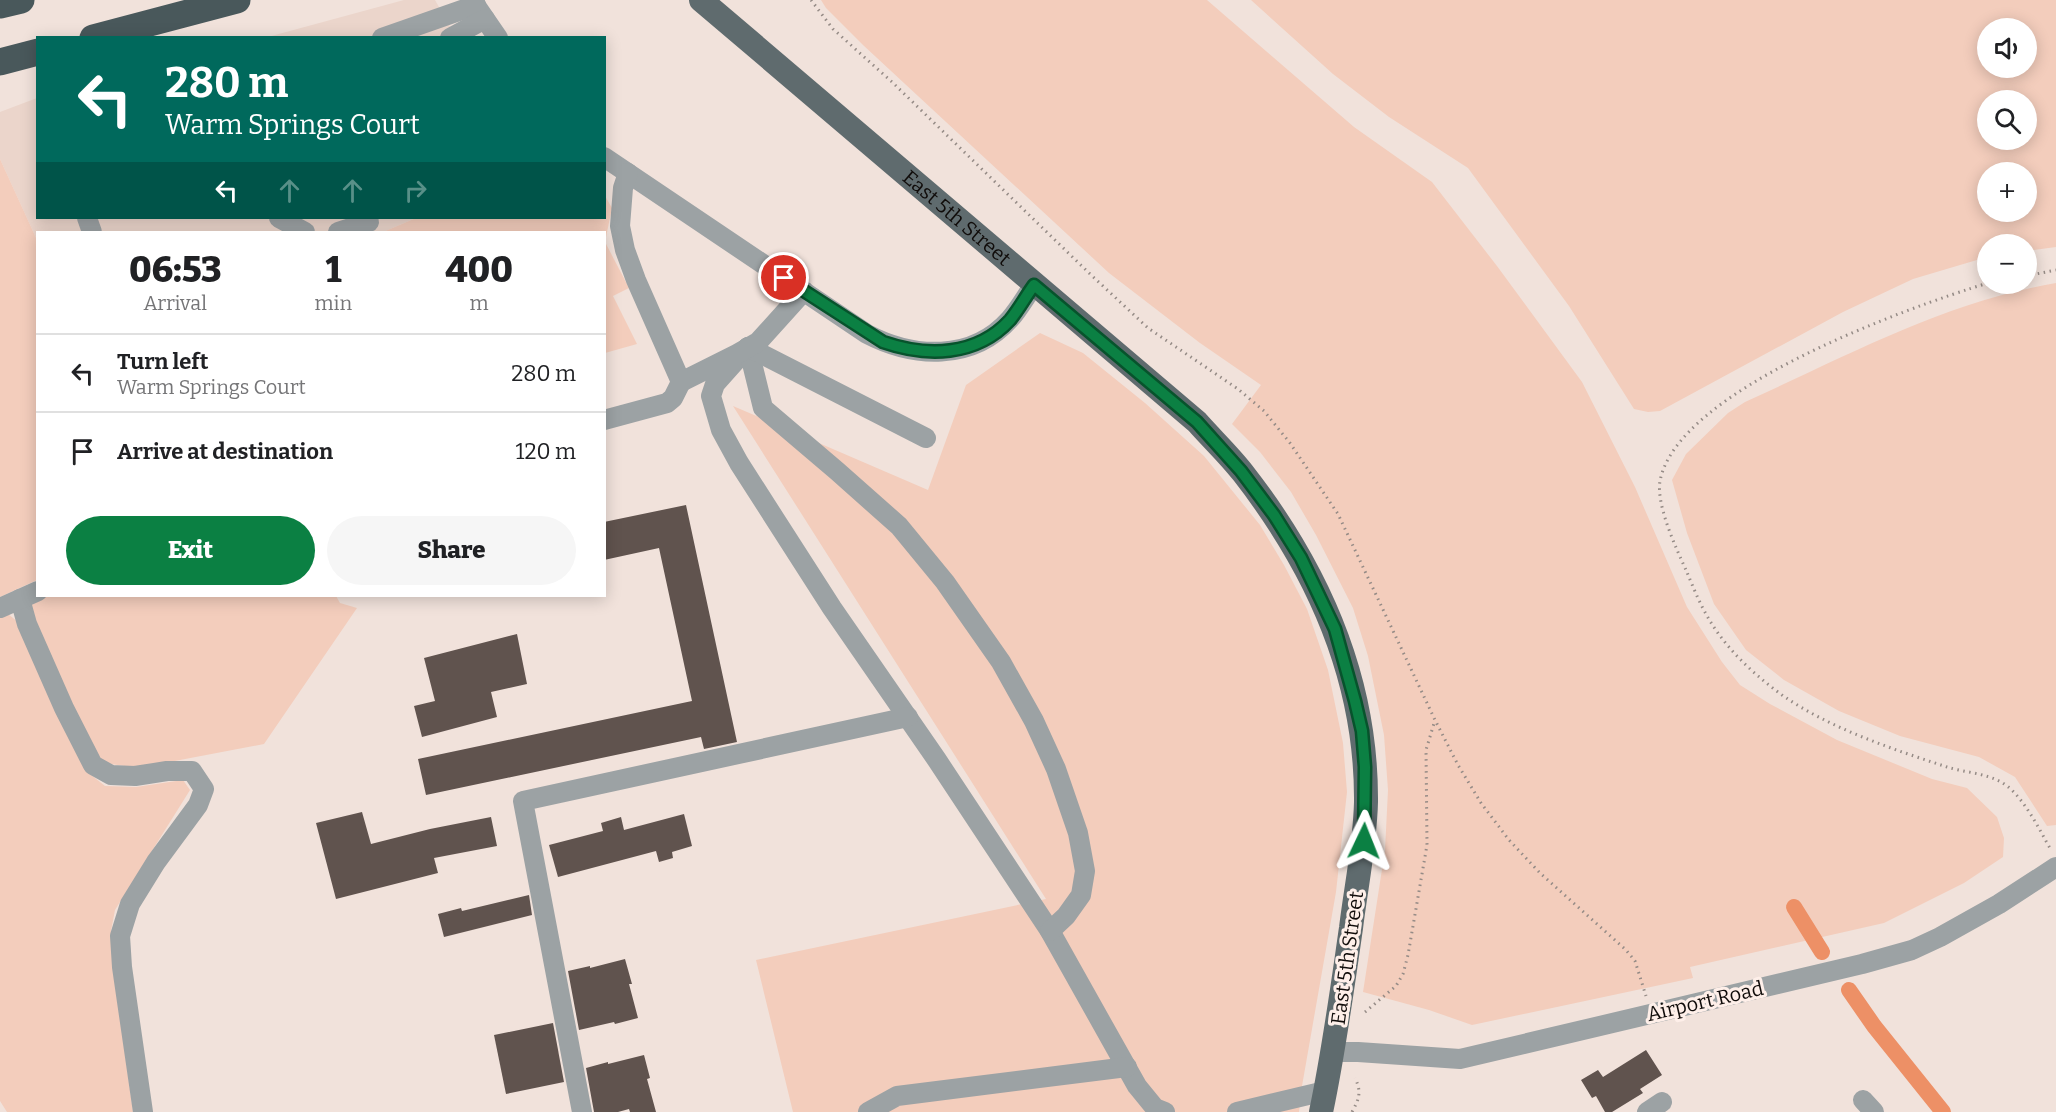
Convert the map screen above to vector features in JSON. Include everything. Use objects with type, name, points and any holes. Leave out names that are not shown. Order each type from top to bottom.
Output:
[{"type":"highway","points":[[0,5],[21,0]]},
{"type":"highway","points":[[101,36],[237,0]]},
{"type":"highway","points":[[0,62],[36,53]]},
{"type":"main road","name":"East 5th Street","points":[[701,0],[1197,422],[1241,471],[1274,515],[1301,558],[1335,629],[1345,662],[1362,731],[1366,801],[1364,841],[1333,1052],[1323,1101]]},
{"type":"street","points":[[388,36],[478,8]]},
{"type":"street","points":[[452,36],[478,8]]},
{"type":"street","points":[[478,8],[497,36]]},
{"type":"street","points":[[606,158],[883,342],[900,348],[936,353],[955,351],[972,345],[999,329],[1010,319],[1034,285]]},
{"type":"street","points":[[628,173],[622,188],[620,226],[625,250],[681,382]]},
{"type":"street","points":[[281,219],[302,231]]},
{"type":"street","points":[[341,231],[369,222]]},
{"type":"street","points":[[606,419],[667,403],[673,398],[681,382],[758,342],[804,291]]},
{"type":"street","points":[[748,347],[926,438]]},
{"type":"street","points":[[748,347],[715,384],[711,396],[721,430],[740,464],[832,608],[908,717],[1050,931],[1137,1086],[1155,1108],[1165,1112]]},
{"type":"street","points":[[748,347],[763,408],[898,526],[945,582],[1001,662],[1034,721],[1056,769],[1078,833],[1085,871],[1081,895],[1066,916],[1050,931]]},
{"type":"street","points":[[0,608],[29,595],[32,634],[64,708],[93,765],[111,775],[135,776],[167,771],[192,771],[204,789],[198,805],[156,862],[130,904],[120,936],[122,967],[143,1112]]},
{"type":"street","points":[[582,1112],[524,801],[908,717]]},
{"type":"street","name":"Airport Road","points":[[1333,1052],[1460,1059],[1862,964],[1912,950],[1999,904],[2056,867]]},
{"type":"street","points":[[868,1112],[897,1096],[1127,1067]]},
{"type":"street","points":[[1237,1112],[1323,1101]]},
{"type":"path","points":[[812,0],[833,29],[891,81],[1148,327],[1238,389],[1264,411],[1290,443],[1338,514],[1435,720],[1481,803],[1509,840],[1540,873],[1590,916],[1635,961],[1650,1014]]},
{"type":"path","points":[[2037,274],[2056,270]]},
{"type":"path","points":[[1977,286],[1858,329],[1796,360],[1719,404],[1695,424],[1665,464],[1659,484],[1662,507],[1680,558],[1706,614],[1724,642],[1748,668],[1783,695],[1821,718],[1899,751],[1999,781],[2013,792],[2023,805],[2056,857]]},
{"type":"path","points":[[1365,1012],[1396,986],[1403,974],[1408,955],[1427,845],[1426,750],[1435,720]]},
{"type":"path","points":[[1352,1112],[1360,1096],[1355,1078]]},
{"type":"shaded area","points":[[404,0],[435,0],[455,36],[271,36]]},
{"type":"shaded area","points":[[821,0],[1207,0],[1354,127],[1432,182],[1582,382],[1635,487],[1687,607],[1722,662],[1740,685],[1837,740],[1932,779],[1967,788],[1997,817],[2004,838],[2003,857],[1964,883],[1884,923],[1690,967],[1693,978],[1472,1025],[1429,1010],[1363,992],[1385,850],[1388,790],[1384,735],[1368,656],[1353,608],[1291,492],[1260,452],[1232,424],[1261,385],[1200,343],[1109,273],[863,45],[826,8]]},
{"type":"shaded area","points":[[1251,0],[2056,0],[2056,247],[2037,250],[2037,234],[1977,234],[1977,260],[1913,279],[1843,312],[1660,411],[1648,412],[1634,409],[1569,306],[1468,168],[1389,117],[1333,74]]},
{"type":"shaded area","points":[[36,98],[36,219],[414,219],[385,231],[36,231],[36,238],[0,159],[0,112]]},
{"type":"shaded area","points":[[0,159],[36,238],[36,580],[0,597]]},
{"type":"shaded area","points":[[606,198],[612,208],[606,237],[606,231],[385,231],[414,219],[606,219]]},
{"type":"shaded area","points":[[606,244],[629,288],[613,296],[637,344],[606,353]]},
{"type":"shaded area","points":[[2056,283],[2056,825],[2047,826],[2015,777],[1979,757],[1900,736],[1839,711],[1784,680],[1746,650],[1714,604],[1687,533],[1672,480],[1686,454],[1728,413],[1745,402],[1897,332],[1935,317],[2008,294],[2037,294],[2037,287]]},
{"type":"shaded area","points":[[1040,333],[1083,353],[1145,403],[1204,456],[1260,525],[1284,565],[1307,609],[1328,670],[1343,743],[1347,792],[1336,892],[1299,1112],[793,1112],[756,960],[1046,899],[733,406],[928,490],[966,385]]},
{"type":"shaded area","points":[[45,597],[337,597],[340,603],[357,608],[264,744],[138,768],[104,763],[96,755],[30,611],[31,602]]},
{"type":"shaded area","points":[[8,614],[18,622],[90,774],[105,786],[136,787],[183,780],[190,790],[115,910],[111,931],[114,972],[133,1112],[7,1112],[0,1101],[0,616]]},
{"type":"building","points":[[686,505],[737,742],[704,749],[701,737],[426,795],[418,759],[692,701],[659,548],[606,560],[606,522]]},
{"type":"building","points":[[517,634],[527,684],[491,692],[497,717],[422,737],[414,706],[435,701],[424,658]]},
{"type":"building","points":[[362,812],[371,844],[491,817],[497,846],[434,858],[438,873],[336,899],[316,823]]},
{"type":"building","points":[[684,814],[692,846],[672,852],[673,858],[659,862],[656,851],[558,877],[549,845],[603,831],[601,823],[621,817],[624,830]]},
{"type":"building","points":[[529,895],[532,915],[444,937],[438,914],[461,908],[462,911]]},
{"type":"building","points":[[625,959],[638,1018],[579,1030],[568,971]]},
{"type":"building","points":[[553,1023],[564,1082],[506,1094],[494,1035]]},
{"type":"building","points":[[1646,1050],[1662,1075],[1640,1089],[1643,1093],[1612,1112],[1605,1112],[1596,1096],[1592,1098],[1581,1080],[1598,1070],[1603,1077]]},
{"type":"building","points":[[644,1055],[650,1078],[647,1079],[656,1112],[630,1112],[629,1109],[618,1112],[594,1112],[586,1068]]},
{"type":"waterway","points":[[1794,907],[1822,952]]},
{"type":"waterway","points":[[1849,990],[1874,1026],[1943,1112]]},
{"type":"route","points":[[784,278],[867,334],[883,342],[900,348],[936,353],[955,351],[972,345],[999,329],[1010,319],[1034,285],[1197,422],[1241,471],[1274,515],[1301,558],[1335,629],[1362,731],[1366,801],[1364,841]]}]
